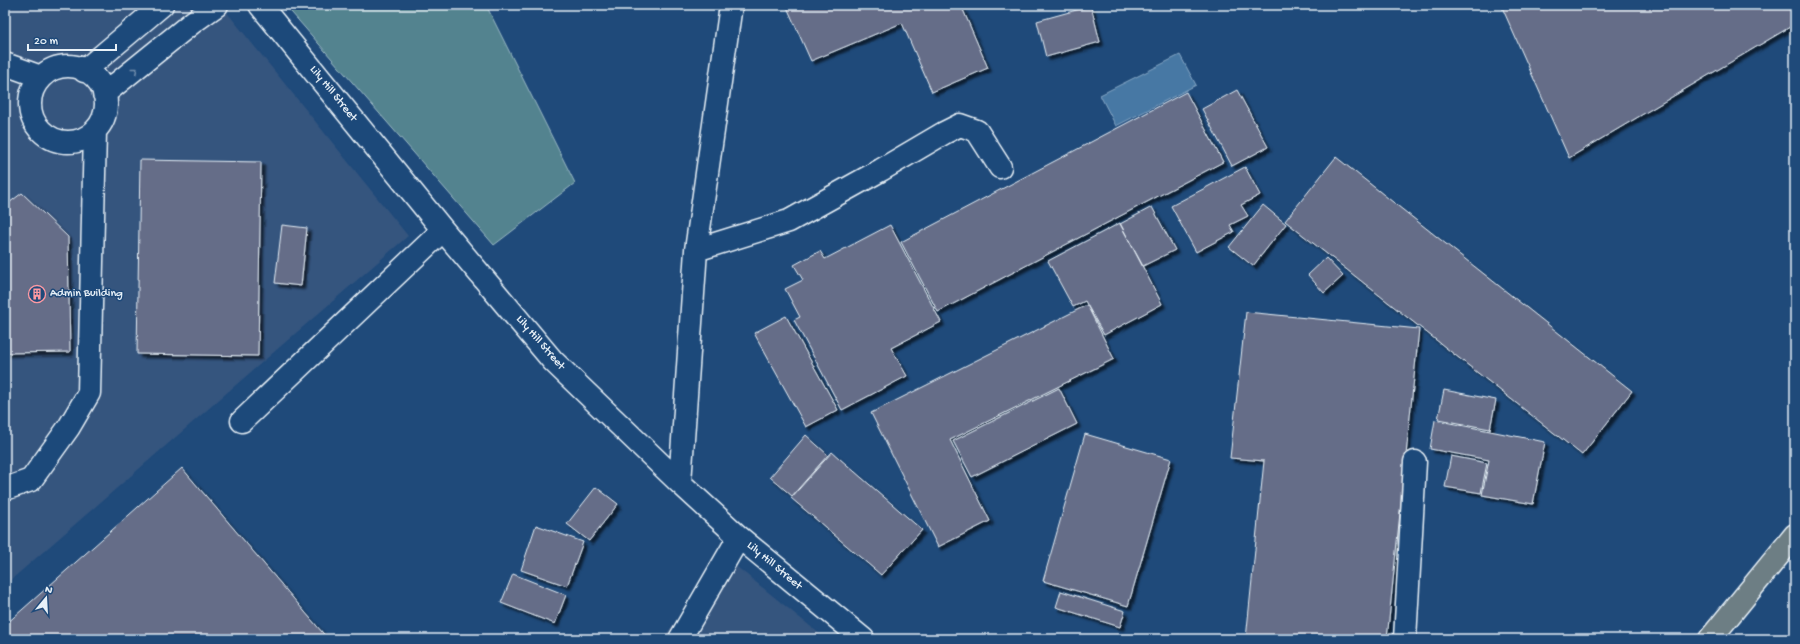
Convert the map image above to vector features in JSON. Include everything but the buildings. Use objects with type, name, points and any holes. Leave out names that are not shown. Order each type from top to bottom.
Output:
[{"type":"main road","points":[[1710,639],[1795,535]]},
{"type":"street","points":[[84,71],[162,5]]},
{"type":"street","points":[[104,94],[193,22],[217,5]]},
{"type":"street","name":"Lily Hill Street","points":[[260,5],[444,230],[553,360],[680,483],[739,537],[863,639]]},
{"type":"street","points":[[680,483],[696,250],[730,5]]},
{"type":"street","points":[[5,64],[41,77]]},
{"type":"street","points":[[65,66],[78,68],[84,71],[90,73],[99,83],[104,94],[106,107],[102,120],[94,131],[84,138],[71,142],[58,141],[46,135],[36,126],[31,114],[30,100],[33,88],[41,77],[52,69],[65,66]]},
{"type":"street","points":[[696,250],[789,221],[881,170],[944,132],[960,126],[977,131],[1000,167]]},
{"type":"street","points":[[5,488],[31,480],[68,427],[89,393],[94,131]]},
{"type":"street","points":[[242,421],[444,230]]},
{"type":"street","points":[[1405,639],[1415,462]]},
{"type":"street","points":[[680,639],[739,537]]},
{"type":"shaded area","points":[[5,5],[221,5],[408,236],[5,585]]},
{"type":"shaded area","points":[[1180,55],[1196,85],[1116,126],[1100,95]]},
{"type":"shaded area","points":[[726,558],[826,639],[662,639]]},
{"type":"green space","points":[[285,5],[486,5],[575,183],[494,245]]},
{"type":"place","name":"Admin Building","points":[[37,294]]}]
